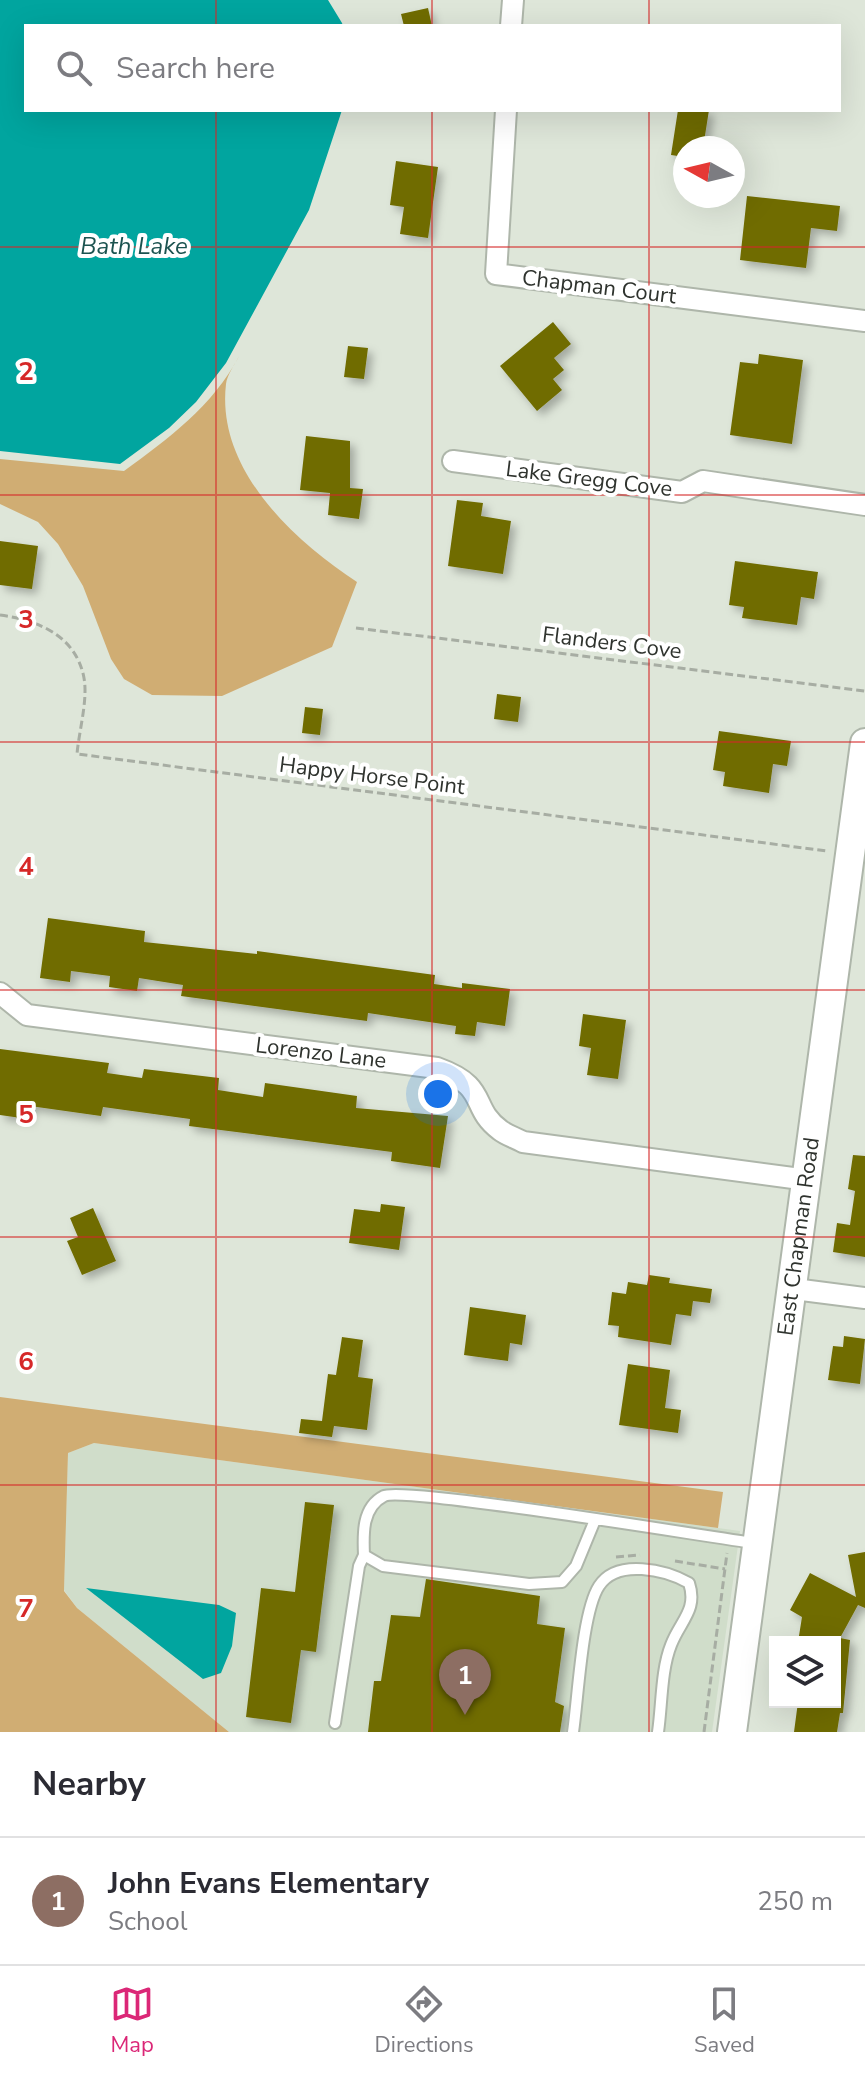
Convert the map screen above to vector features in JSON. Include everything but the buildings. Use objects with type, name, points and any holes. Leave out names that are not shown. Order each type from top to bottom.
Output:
[{"type":"street","points":[[511,24],[513,0]]},
{"type":"street","name":"Chapman Court","points":[[506,112],[496,274],[865,321]]},
{"type":"street","name":"Lake Gregg Cove","points":[[453,461],[682,492],[703,481],[865,505]]},
{"type":"street","name":"East Chapman Road","points":[[732,1732],[794,1289],[865,743]]},
{"type":"street","name":"Lorenzo Lane","points":[[0,993],[27,1015],[437,1068],[458,1075],[473,1087],[498,1129],[523,1142],[808,1180]]},
{"type":"street","points":[[794,1289],[865,1298]]},
{"type":"lane","points":[[335,1723],[359,1566],[364,1555],[363,1528],[372,1503],[387,1493],[758,1544]]},
{"type":"lane","points":[[364,1555],[383,1566],[529,1584],[562,1582],[576,1566],[595,1520]]},
{"type":"lane","points":[[573,1732],[589,1616],[599,1586],[618,1571],[668,1571],[689,1583],[694,1598],[685,1623],[671,1645],[658,1732]]},
{"type":"path","name":"Happy Horse Point","points":[[0,615],[31,619],[57,633],[74,655],[84,679],[77,754],[851,854]]},
{"type":"path","name":"Flanders Cove","points":[[356,628],[865,691]]},
{"type":"path","points":[[704,1732],[729,1540]]},
{"type":"path","points":[[608,1561],[634,1554],[649,1556]]},
{"type":"path","points":[[664,1559],[725,1569]]},
{"type":"shaded area","points":[[239,356],[226,384],[226,415],[233,445],[246,473],[285,523],[308,545],[357,582],[332,647],[222,696],[152,695],[124,679],[111,659],[83,586],[58,544],[38,522],[0,504],[0,459],[124,471],[173,434],[203,406]]},
{"type":"shaded area","points":[[0,1397],[723,1492],[718,1528],[94,1443],[68,1453],[64,1591],[77,1608],[229,1732],[0,1732]]},
{"type":"shaded area","points":[[94,1443],[740,1531],[712,1732],[229,1732],[77,1608],[64,1590],[68,1453]]},
{"type":"water","name":"Bath Lake","points":[[0,0],[328,0],[342,24],[24,24],[24,112],[341,112],[309,210],[226,363],[196,402],[169,428],[120,464],[0,451]]},
{"type":"water","points":[[86,1588],[219,1605],[236,1613],[232,1646],[221,1673],[203,1679]]},
{"type":"place","name":"John Evans Elementary","points":[[465,1715]]}]
